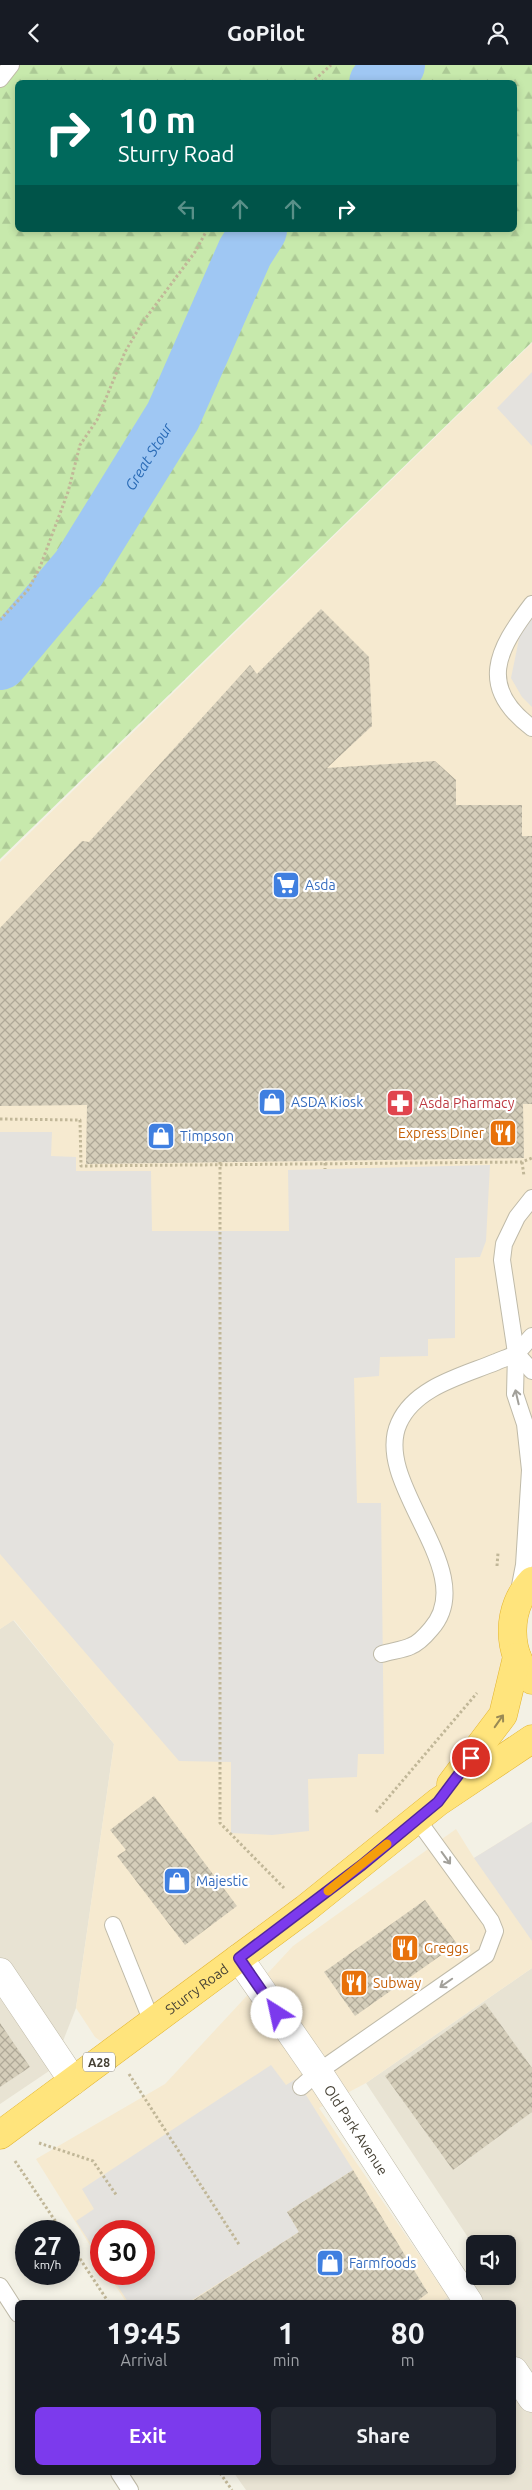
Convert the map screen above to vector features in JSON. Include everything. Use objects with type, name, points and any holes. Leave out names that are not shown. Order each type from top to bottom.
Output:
[{"type":"highway","name":"Sturry Road","points":[[532,1581],[520,1596],[513,1618],[513,1644],[517,1657],[532,1680]]},
{"type":"highway","name":"Sturry Road","points":[[438,1802],[503,1715],[517,1657]]},
{"type":"highway","name":"Sturry Road","points":[[5,2140],[73,2081],[362,1865],[438,1802],[532,1739]]},
{"type":"street","name":"Old Park Avenue","points":[[239,1958],[310,2079],[467,2300]]},
{"type":"street","points":[[0,1972],[73,2081]]},
{"type":"street","points":[[516,2374],[532,2398]]},
{"type":"lane","points":[[0,79],[11,65]]},
{"type":"lane","points":[[532,604],[505,646],[496,674],[503,695],[516,716],[532,728]]},
{"type":"lane","points":[[513,1618],[524,1565],[530,1470],[529,1423],[515,1394],[516,1353],[502,1260],[504,1244],[510,1231],[517,1217],[532,1198]]},
{"type":"lane","points":[[382,1654],[412,1646],[425,1636],[437,1623],[445,1596],[432,1541],[404,1486],[398,1467],[393,1442],[398,1424],[405,1411],[426,1393],[516,1353],[532,1336]]},
{"type":"lane","points":[[516,1353],[532,1360]]},
{"type":"lane","points":[[516,1353],[532,1371]]},
{"type":"lane","points":[[310,2079],[486,1955],[495,1931],[491,1921],[417,1819]]},
{"type":"lane","points":[[113,1925],[152,2022]]},
{"type":"lane","points":[[0,2286],[15,2309]]},
{"type":"lane","points":[[120,2475],[130,2490]]},
{"type":"path","points":[[314,80],[331,65]]},
{"type":"path","points":[[0,620],[28,590],[40,567],[68,492],[80,445],[97,420],[125,351],[142,323],[195,252],[206,232]]},
{"type":"path","points":[[0,1119],[80,1120],[82,1166],[220,1163],[475,1164],[522,1162],[532,1158]]},
{"type":"path","points":[[220,1163],[220,1823],[290,1895]]},
{"type":"path","points":[[325,1163],[325,1169]]},
{"type":"path","points":[[496,1576],[499,1548]]},
{"type":"path","points":[[372,1817],[420,1757],[476,1693],[480,1685]]},
{"type":"path","points":[[114,2051],[240,2246]]},
{"type":"path","points":[[5,2140],[94,2161],[117,2196]]},
{"type":"path","points":[[5,2140],[55,2220]]},
{"type":"path","points":[[80,2259],[107,2300]]},
{"type":"path","points":[[221,2475],[232,2490]]},
{"type":"shaded area","points":[[532,343],[532,1581],[503,1715],[438,1802],[114,2051],[95,2037],[76,2008],[114,1744],[14,1620],[0,1629],[0,862]]},
{"type":"shaded area","points":[[532,372],[532,446],[497,408]]},
{"type":"shaded area","points":[[528,615],[532,619],[532,707],[522,697],[511,678],[520,634]]},
{"type":"shaded area","points":[[0,1132],[52,1132],[51,1156],[76,1157],[76,1171],[151,1171],[152,1231],[289,1231],[288,1170],[490,1165],[486,1241],[480,1257],[455,1258],[455,1338],[428,1339],[428,1356],[380,1357],[379,1376],[354,1378],[357,1503],[381,1503],[384,1754],[358,1754],[357,1777],[308,1779],[309,1831],[272,1835],[231,1833],[231,1762],[179,1761],[0,1554]]},
{"type":"shaded area","points":[[13,1620],[114,1744],[76,2008],[52,2069],[0,2104],[0,1629]]},
{"type":"shaded area","points":[[532,1822],[532,1968],[366,2083],[319,2108],[448,2297],[444,2300],[125,2300],[115,2285],[155,2285],[155,2220],[90,2220],[90,2245],[80,2229],[80,2220],[74,2220],[36,2159],[165,2084],[293,1946],[456,1829],[474,1858]]},
{"type":"shaded area","points":[[532,1822],[532,1941],[474,1858]]},
{"type":"shaded area","points":[[532,1968],[532,2490],[246,2490],[235,2475],[516,2475],[516,2300],[442,2300],[466,2284],[516,2285],[516,2235],[466,2235],[366,2083]]},
{"type":"shaded area","points":[[271,2065],[286,2085],[296,2079],[353,2170],[287,2212],[299,2232],[192,2300],[127,2300],[117,2285],[155,2285],[155,2220],[90,2220],[90,2243],[80,2227],[80,2220],[78,2220],[94,2209],[82,2189]]},
{"type":"green space","points":[[0,65],[532,65],[532,342],[0,859]]},
{"type":"building","name":"Asda","points":[[321,609],[369,657],[372,726],[327,768],[435,761],[456,780],[456,805],[522,805],[522,836],[532,836],[532,1104],[523,1104],[524,1158],[86,1164],[87,1105],[0,1106],[0,928],[82,841],[89,842],[250,665],[257,674]]},
{"type":"building","name":"Majestic","points":[[154,1796],[237,1906],[185,1945],[117,1856],[126,1850],[110,1830]]},
{"type":"building","name":"Greggs","points":[[425,1900],[457,1944],[355,2016],[324,1972]]},
{"type":"building","points":[[485,2003],[532,2068],[532,2112],[453,2170],[385,2076]]},
{"type":"building","points":[[0,2023],[30,2067],[0,2087]]},
{"type":"building","name":"Farmfoods","points":[[353,2170],[428,2293],[418,2300],[194,2300],[299,2232],[287,2212]]},
{"type":"waterway","name":"Great Stour","points":[[380,80],[397,65]]},
{"type":"waterway","name":"Great Stour","points":[[0,662],[79,568],[173,416],[245,252],[258,232]]},
{"type":"slow traffic","points":[[328,1891],[387,1844]]},
{"type":"place","name":"Asda","points":[[286,885]]},
{"type":"place","name":"ASDA Kiosk","points":[[272,1102]]},
{"type":"place","name":"Asda Pharmacy","points":[[400,1103]]},
{"type":"place","name":"Express Diner","points":[[503,1133]]},
{"type":"place","name":"Timpson","points":[[161,1136]]},
{"type":"place","name":"Majestic","points":[[177,1881]]},
{"type":"place","name":"Greggs","points":[[405,1948]]},
{"type":"place","name":"Subway","points":[[354,1983]]},
{"type":"place","name":"Farmfoods","points":[[330,2263]]},
{"type":"route","points":[[277,2013],[239,1958],[362,1865],[438,1802],[471,1758]]}]
